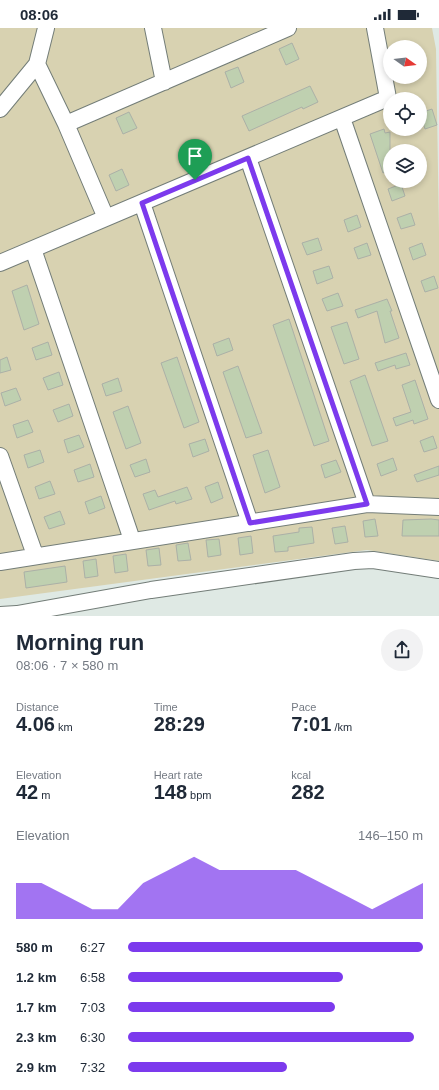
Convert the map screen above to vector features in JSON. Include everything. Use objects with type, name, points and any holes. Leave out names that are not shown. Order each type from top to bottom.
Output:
[{"type":"street","points":[[0,109],[37,64],[46,28]]},
{"type":"street","points":[[153,28],[164,82]]},
{"type":"street","points":[[0,263],[388,98],[375,28]]},
{"type":"street","points":[[66,124],[279,30]]},
{"type":"street","points":[[37,64],[66,124],[106,218]]},
{"type":"street","points":[[342,118],[439,400]]},
{"type":"street","points":[[248,158],[367,504]]},
{"type":"street","points":[[142,203],[250,523]]},
{"type":"street","points":[[33,249],[132,540]]},
{"type":"street","points":[[0,456],[35,555]]},
{"type":"street","points":[[0,562],[35,555],[367,504],[439,507]]},
{"type":"street","points":[[0,615],[17,614],[151,590],[354,561],[373,560],[439,570]]},
{"type":"shaded area","points":[[0,28],[432,28],[436,49],[439,232],[439,561],[367,550],[0,599]]},
{"type":"building","points":[[292,43],[299,59],[286,65],[279,49]]},
{"type":"building","points":[[238,67],[244,82],[231,88],[225,72]]},
{"type":"building","points":[[310,86],[318,102],[303,109],[302,107],[249,131],[242,116]]},
{"type":"building","points":[[432,109],[437,125],[427,128],[427,111]]},
{"type":"building","points":[[129,112],[137,128],[123,134],[116,118]]},
{"type":"building","points":[[383,129],[383,136],[390,136],[390,144],[383,144],[383,173],[370,134]]},
{"type":"building","points":[[122,169],[129,185],[116,191],[109,175]]},
{"type":"building","points":[[402,188],[405,196],[392,201],[388,189]]},
{"type":"building","points":[[411,213],[415,225],[401,229],[397,218]]},
{"type":"building","points":[[357,215],[361,227],[348,232],[344,220]]},
{"type":"building","points":[[318,238],[322,250],[307,255],[302,243]]},
{"type":"building","points":[[367,243],[371,255],[358,259],[354,248]]},
{"type":"building","points":[[422,243],[426,255],[413,260],[409,248]]},
{"type":"building","points":[[329,266],[333,278],[317,284],[313,271]]},
{"type":"building","points":[[434,276],[438,288],[425,292],[421,281]]},
{"type":"building","points":[[27,285],[39,324],[24,330],[12,291]]},
{"type":"building","points":[[338,293],[343,306],[327,311],[322,299]]},
{"type":"building","points":[[387,299],[392,311],[390,311],[399,338],[385,343],[377,311],[358,318],[355,310]]},
{"type":"building","points":[[289,319],[329,441],[314,446],[273,325]]},
{"type":"building","points":[[347,322],[359,359],[344,364],[331,327]]},
{"type":"building","points":[[229,338],[233,350],[217,356],[213,344]]},
{"type":"building","points":[[48,342],[52,355],[36,360],[32,348]]},
{"type":"building","points":[[406,353],[410,365],[396,369],[395,365],[378,371],[375,363]]},
{"type":"building","points":[[7,357],[11,370],[0,373],[0,360]]},
{"type":"building","points":[[177,357],[199,422],[184,428],[161,363]]},
{"type":"building","points":[[238,366],[262,433],[246,438],[223,372]]},
{"type":"building","points":[[59,372],[63,385],[48,390],[43,378]]},
{"type":"building","points":[[365,375],[388,441],[372,446],[350,381]]},
{"type":"building","points":[[118,378],[122,391],[106,396],[102,384]]},
{"type":"building","points":[[415,380],[428,419],[414,424],[413,420],[396,426],[393,418],[411,412],[402,385]]},
{"type":"building","points":[[16,388],[21,400],[5,406],[1,393]]},
{"type":"building","points":[[69,404],[73,416],[58,422],[53,410]]},
{"type":"building","points":[[128,406],[141,443],[126,449],[113,412]]},
{"type":"building","points":[[28,420],[33,432],[17,438],[13,425]]},
{"type":"building","points":[[79,435],[84,447],[68,453],[64,440]]},
{"type":"building","points":[[433,436],[437,448],[424,452],[420,441]]},
{"type":"building","points":[[205,439],[209,451],[193,457],[189,444]]},
{"type":"building","points":[[40,450],[44,462],[28,468],[24,455]]},
{"type":"building","points":[[268,450],[280,487],[265,493],[253,455]]},
{"type":"building","points":[[393,458],[397,470],[381,476],[377,464]]},
{"type":"building","points":[[146,459],[150,472],[135,477],[130,465]]},
{"type":"building","points":[[336,460],[341,472],[325,478],[321,465]]},
{"type":"building","points":[[90,464],[94,477],[78,482],[74,470]]},
{"type":"building","points":[[439,466],[439,475],[417,482],[414,475]]},
{"type":"building","points":[[50,481],[55,494],[39,499],[35,487]]},
{"type":"building","points":[[218,482],[223,498],[211,503],[205,487]]},
{"type":"building","points":[[187,487],[192,499],[176,504],[175,501],[149,510],[143,494],[155,490],[158,497]]},
{"type":"building","points":[[101,496],[105,508],[89,514],[85,502]]},
{"type":"building","points":[[60,511],[65,524],[49,529],[44,517]]},
{"type":"building","points":[[375,519],[378,536],[365,537],[363,521]]},
{"type":"building","points":[[403,520],[439,520],[439,536],[402,536]]},
{"type":"building","points":[[345,526],[348,542],[335,544],[332,528]]},
{"type":"building","points":[[312,527],[314,543],[288,547],[288,551],[275,552],[273,536],[299,532],[299,528]]},
{"type":"building","points":[[251,536],[253,553],[240,555],[238,538]]},
{"type":"building","points":[[219,539],[221,555],[208,557],[206,540]]},
{"type":"building","points":[[188,543],[191,560],[178,561],[176,545]]},
{"type":"building","points":[[159,548],[161,565],[148,566],[146,550]]},
{"type":"building","points":[[126,554],[128,571],[115,573],[113,556]]},
{"type":"building","points":[[96,559],[98,576],[85,578],[83,561]]},
{"type":"building","points":[[65,566],[67,582],[26,588],[24,572]]},
{"type":"route","points":[[248,158],[367,504],[250,523],[142,203],[195,180],[248,158]]}]
